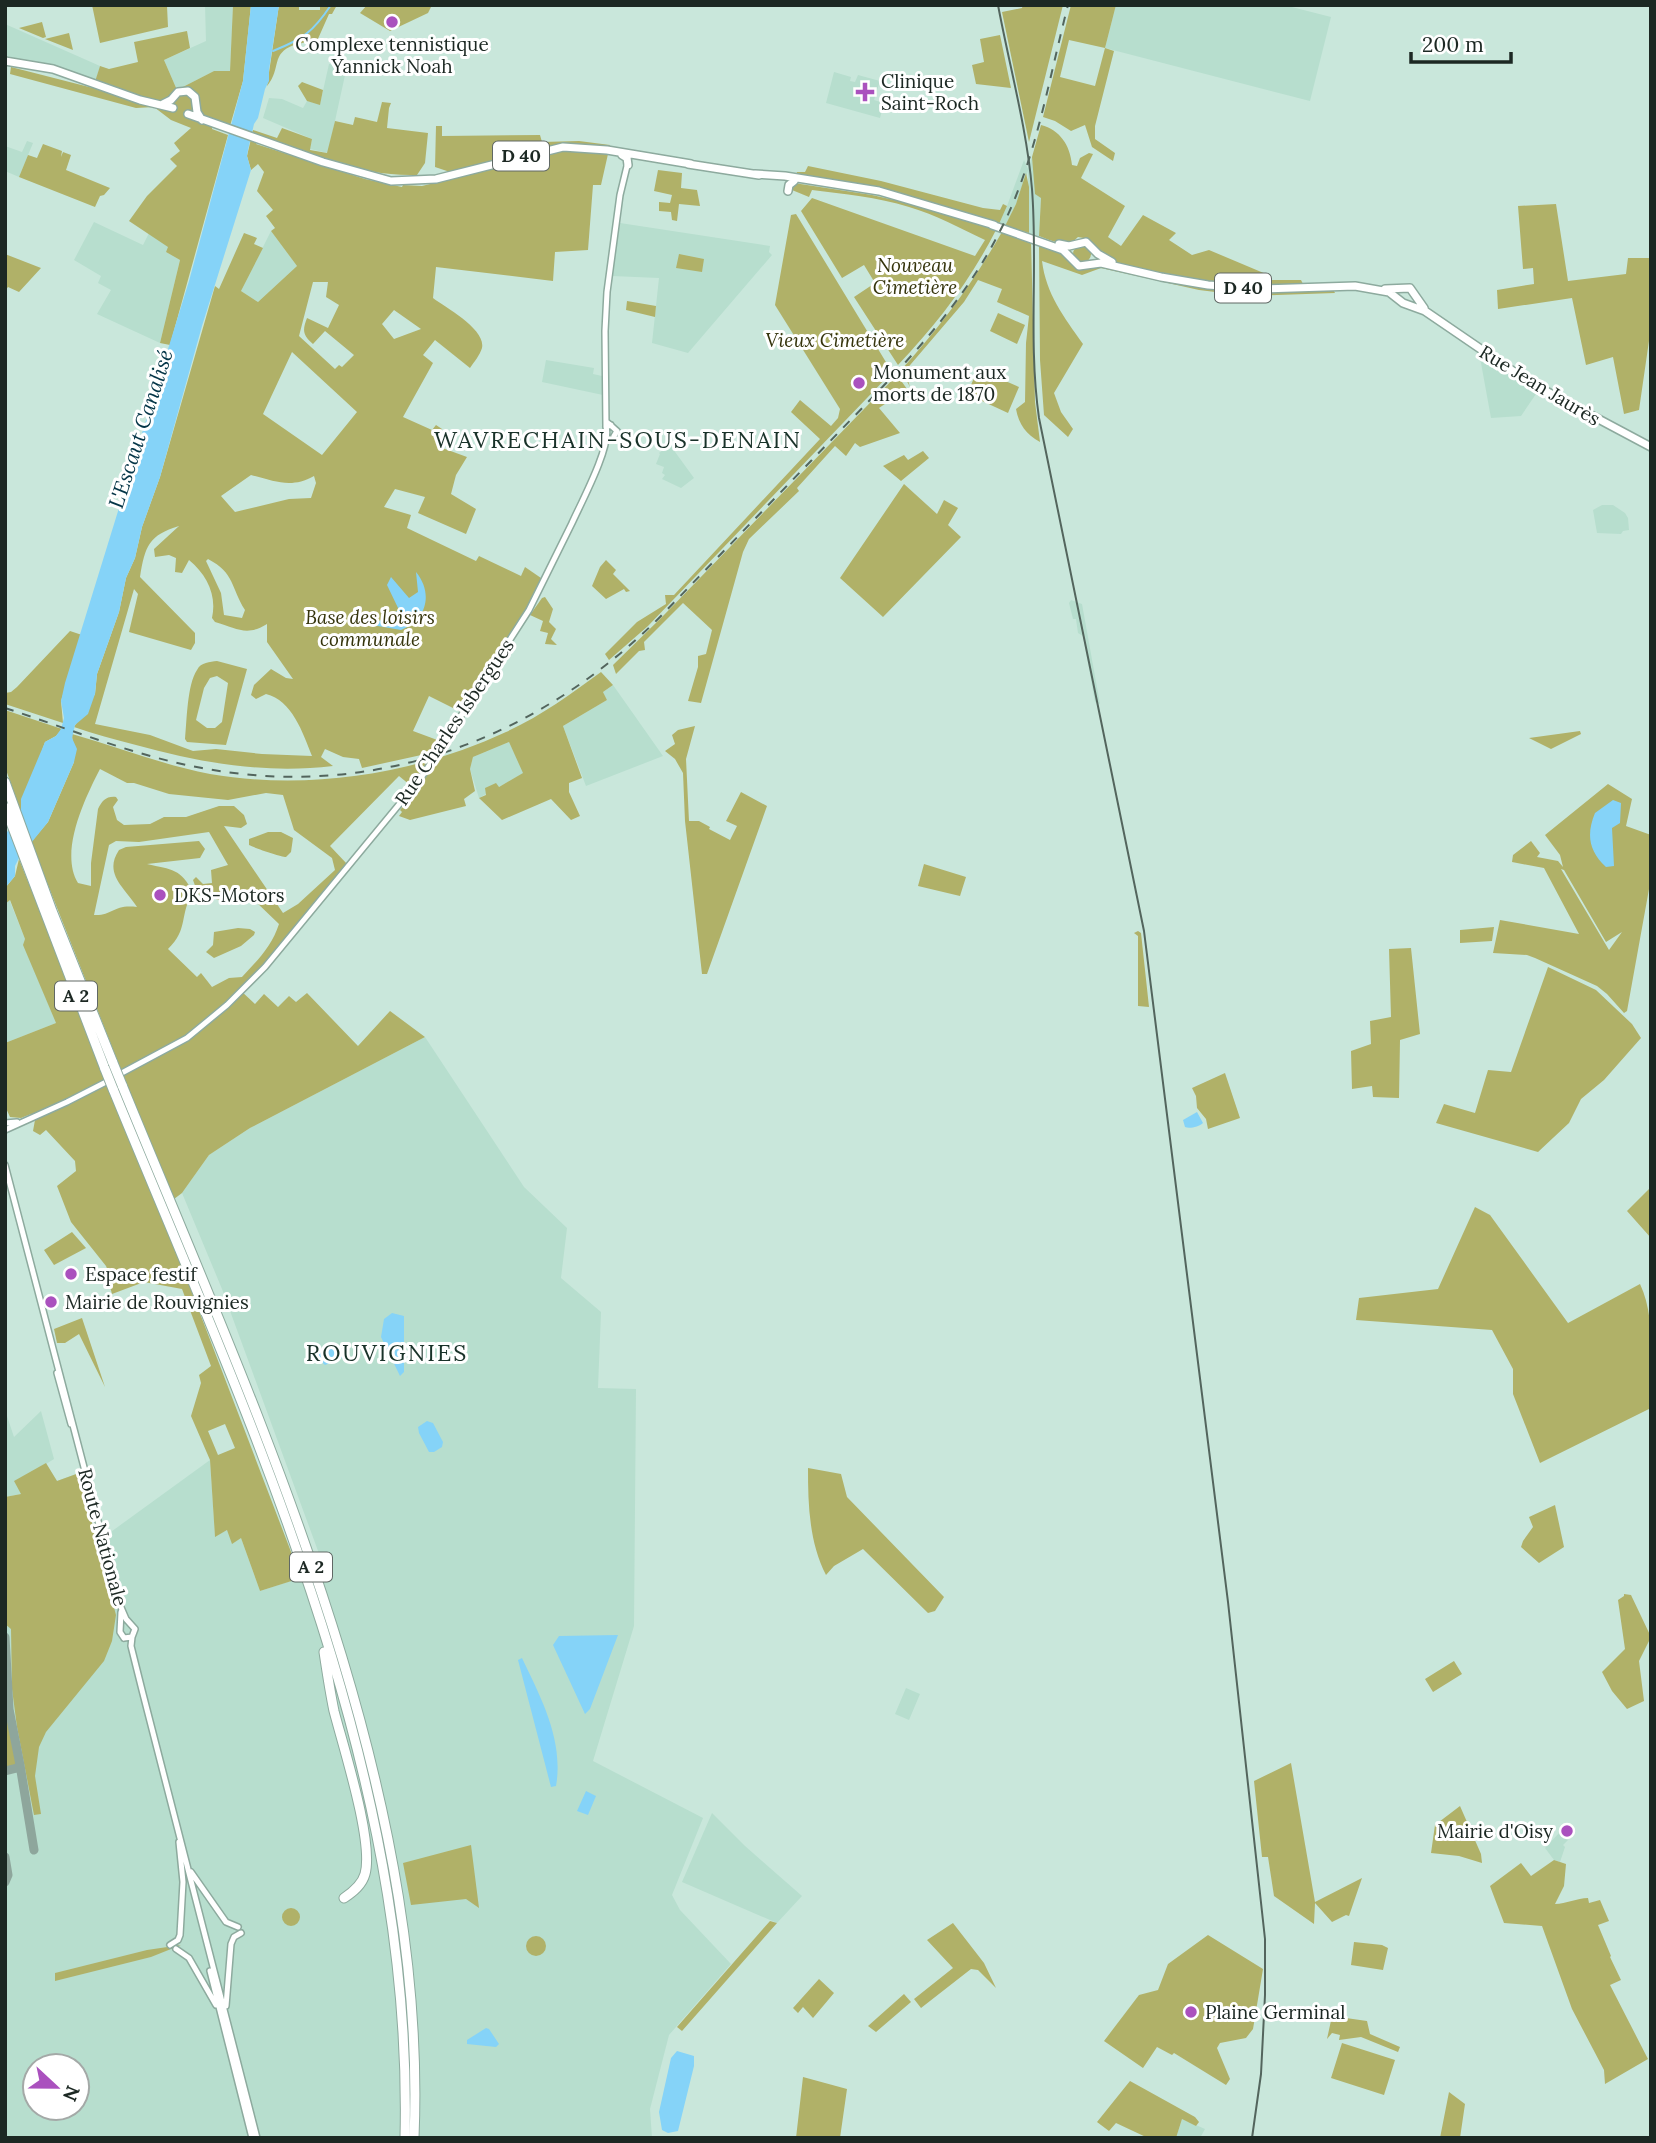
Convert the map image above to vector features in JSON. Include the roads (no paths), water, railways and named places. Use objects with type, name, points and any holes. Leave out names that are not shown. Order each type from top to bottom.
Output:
[{"type":"highway","name":"A 2","points":[[6,784],[38,884]]},
{"type":"highway","name":"A 2","points":[[5,807],[38,884],[253,1436],[315,1606],[359,1757],[386,1884],[402,2012],[405,2138]]},
{"type":"highway","name":"A 2","points":[[117,1087],[273,1460],[322,1599],[356,1711],[384,1826],[402,1929],[413,2034],[414,2138]]},
{"type":"highway","points":[[315,1606],[333,1708],[355,1793],[366,1854],[363,1880],[344,1898]]},
{"type":"main road","points":[[5,62],[160,104],[173,108],[179,114],[188,114],[196,106]]},
{"type":"main road","points":[[160,104],[173,98],[178,92],[188,91],[195,97],[197,114],[202,120]]},
{"type":"main road","points":[[173,98],[173,108]]},
{"type":"main road","name":"D 40","points":[[188,114],[219,127],[384,180],[412,181],[463,172],[552,149],[581,148],[863,188],[1060,245],[1073,246]]},
{"type":"main road","name":"D 40","points":[[581,148],[632,155]]},
{"type":"main road","points":[[622,155],[627,158],[628,164]]},
{"type":"main road","name":"Rue Charles Isbergues","points":[[5,1130],[67,1102],[193,1034],[268,964],[422,777],[529,610],[573,522],[604,451],[609,428],[605,331],[617,214],[632,155]]},
{"type":"main road","points":[[773,175],[780,168]]},
{"type":"main road","name":"D 40","points":[[755,174],[773,175],[915,202]]},
{"type":"main road","points":[[788,191],[789,185],[794,181]]},
{"type":"main road","name":"D 40","points":[[992,225],[1059,248],[1070,255]]},
{"type":"main road","points":[[1078,242],[1086,242],[1094,250],[1094,258],[1084,266],[1078,265],[1070,255],[1073,246],[1078,242]]},
{"type":"main road","name":"D 40","points":[[1094,250],[1125,268]]},
{"type":"main road","name":"D 40","points":[[1090,263],[1101,262],[1174,280],[1224,287],[1276,289],[1355,286],[1391,293],[1402,302],[1432,316]]},
{"type":"main road","points":[[1399,298],[1402,288]]},
{"type":"main road","name":"D 40","points":[[1374,289],[1410,288],[1432,316]]},
{"type":"main road","points":[[1408,303],[1415,296]]},
{"type":"main road","name":"Rue Jean Jaurès","points":[[1432,316],[1529,382],[1651,447]]},
{"type":"main road","points":[[5,1123],[27,1120]]},
{"type":"main road","name":"Route Nationale","points":[[5,1165],[120,1605],[130,1623]]},
{"type":"main road","points":[[120,1605],[120,1632],[142,1690]]},
{"type":"main road","points":[[121,1626],[130,1623],[135,1630],[131,1646],[225,2019]]},
{"type":"main road","points":[[124,1638],[132,1637]]},
{"type":"main road","points":[[168,1792],[255,2138]]},
{"type":"main road","points":[[178,1839],[183,1882],[180,1935],[173,1947],[189,1958],[225,2019]]},
{"type":"main road","points":[[188,1866],[226,1922],[239,1930],[231,1944],[225,2019]]},
{"type":"water","points":[[251,5],[279,5],[269,81],[248,150],[251,170],[202,326],[160,477],[142,527],[135,558],[126,578],[119,612],[97,674],[95,694],[88,714],[75,725],[72,738],[77,749],[74,762],[48,822],[19,858],[15,866],[15,876],[5,888],[5,835],[21,812],[21,799],[45,742],[56,736],[61,729],[64,718],[61,701],[65,683],[189,281],[243,81]]},
{"type":"water","points":[[416,572],[422,580],[426,598],[425,606],[416,620],[401,630],[372,625],[399,610],[387,585],[391,577],[409,598],[418,592]]},
{"type":"water","points":[[1613,800],[1621,803],[1620,823],[1612,828],[1614,866],[1606,867],[1596,855],[1590,836],[1595,813]]},
{"type":"water","points":[[1197,1112],[1203,1123],[1185,1127],[1183,1120]]},
{"type":"water","points":[[392,1313],[404,1316],[404,1372],[400,1376],[381,1337],[384,1319]]},
{"type":"water","points":[[329,1348],[343,1354],[342,1358],[325,1365],[317,1358],[319,1352]]},
{"type":"water","points":[[427,1421],[433,1423],[443,1442],[442,1447],[434,1452],[429,1452],[419,1433],[418,1427]]},
{"type":"water","points":[[618,1635],[590,1709],[585,1714],[553,1645],[559,1636]]},
{"type":"water","points":[[522,1658],[554,1736],[558,1769],[556,1786],[551,1787],[518,1660]]},
{"type":"water","points":[[586,1791],[596,1796],[588,1815],[577,1811]]},
{"type":"water","points":[[486,2028],[499,2044],[496,2047],[467,2044],[467,2040]]},
{"type":"water","points":[[677,2051],[694,2056],[694,2066],[678,2131],[668,2133],[662,2130],[659,2112],[671,2058]]},
{"type":"waterway","points":[[273,51],[306,34],[331,5]]},
{"type":"tram line","points":[[998,5],[1030,166],[1034,218],[1034,361],[1039,418],[1144,931],[1228,1602],[1265,1939],[1261,2074],[1252,2138]]},
{"type":"railway","points":[[5,708],[177,763],[266,776],[329,775],[390,767],[450,751],[507,727],[561,697],[612,660],[660,617],[884,385],[929,335],[970,282],[1004,223],[1025,171],[1068,5]]},
{"type":"place","name":"Complexe tennistique Yannick Noah","points":[[392,22]]},
{"type":"place","name":"Clinique Saint-Roch","points":[[865,92]]},
{"type":"place","name":"Monument aux morts de 1870","points":[[859,383]]},
{"type":"place","name":"DKS-Motors","points":[[160,895]]},
{"type":"place","name":"Espace festif","points":[[71,1274]]},
{"type":"place","name":"Mairie de Rouvignies","points":[[51,1302]]},
{"type":"place","name":"Mairie d'Oisy","points":[[1567,1831]]},
{"type":"place","name":"Plaine Germinal","points":[[1191,2012]]},
{"type":"district","name":"WAVRECHAIN-SOUS-DENAIN","points":[[618,440]]},
{"type":"district","name":"ROUVIGNIES","points":[[387,1353]]},
{"type":"park label","name":"Nouveau Cimetière","points":[[915,276]]},
{"type":"park label","name":"Vieux Cimetière","points":[[835,340]]},
{"type":"park label","name":"Base des loisirs communale","points":[[370,628]]},
{"type":"water label","name":"L'Escaut Canalisé","points":[[141,429]]}]
